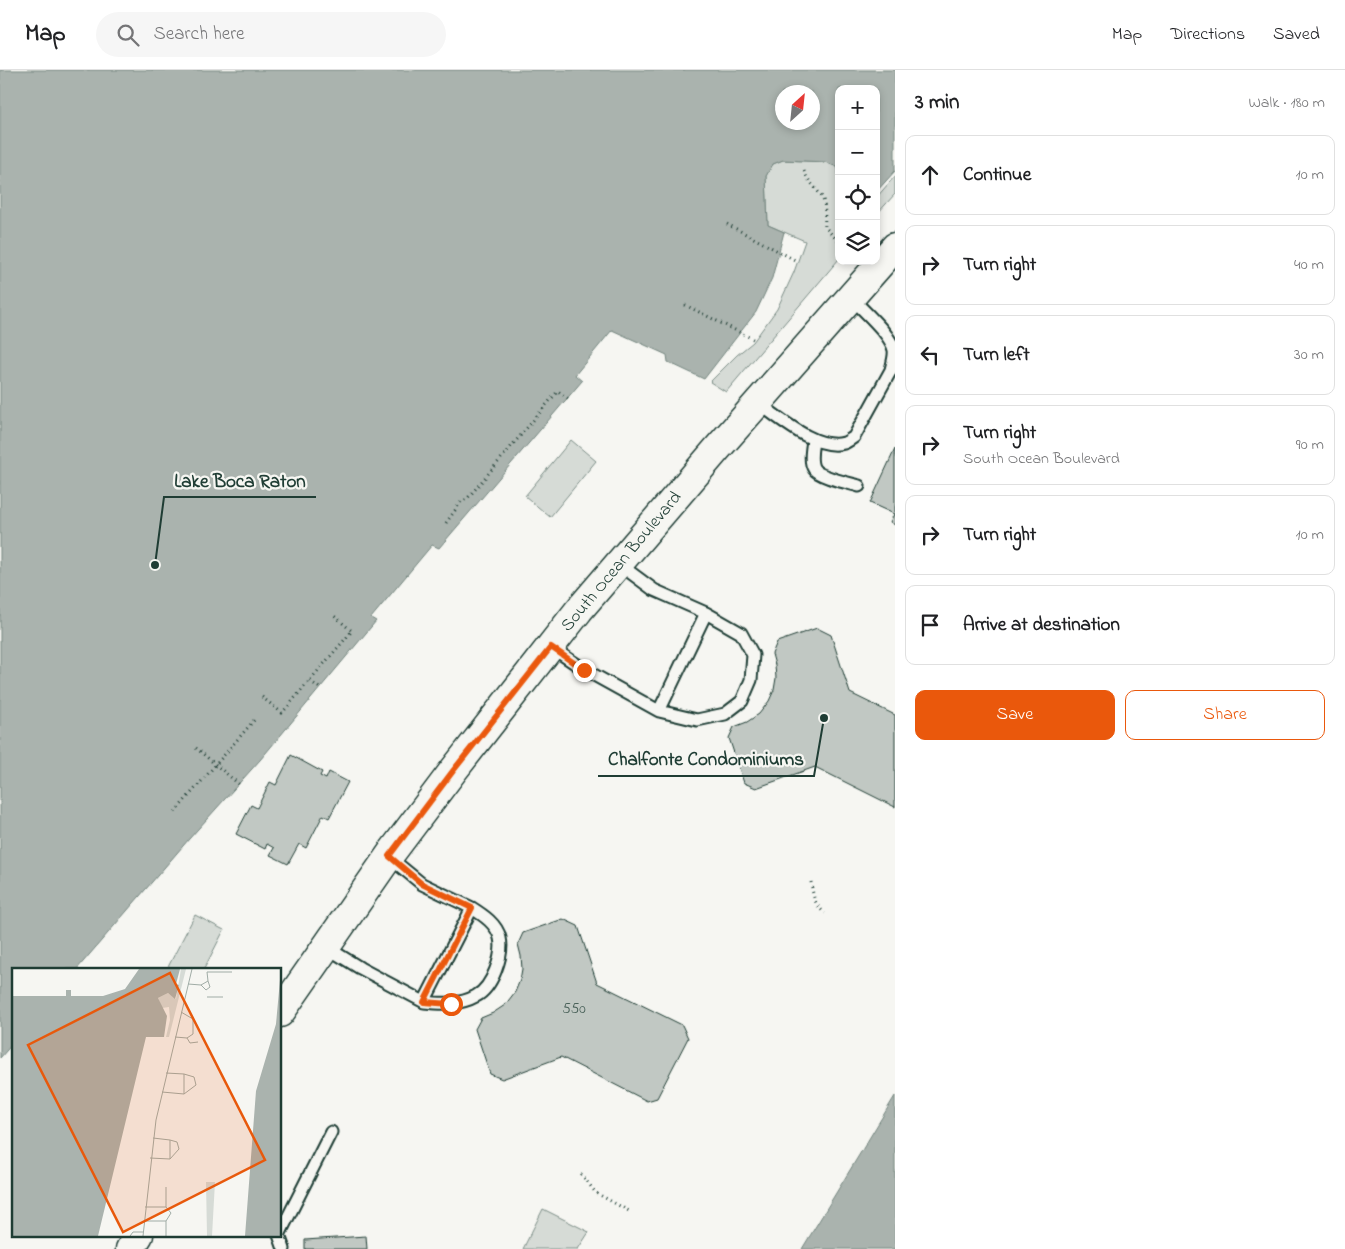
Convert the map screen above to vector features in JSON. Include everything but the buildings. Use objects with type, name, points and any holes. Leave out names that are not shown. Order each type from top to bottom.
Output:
[{"type":"main road","name":"South Ocean Boulevard","points":[[281,1012],[389,856],[551,647],[619,564],[895,247]]},
{"type":"lane","points":[[758,403],[813,440],[828,444],[845,443],[854,437],[890,370],[894,358],[894,350],[886,335],[851,297]]},
{"type":"lane","points":[[813,440],[813,468],[819,474],[859,486]]},
{"type":"lane","points":[[551,647],[584,670],[659,711],[697,720],[725,714],[742,700],[751,680],[753,655],[741,633],[706,613],[654,590],[619,564]]},
{"type":"lane","points":[[659,711],[706,613]]},
{"type":"lane","points":[[326,947],[360,968],[424,1002],[451,1004],[478,996],[492,978],[500,958],[500,937],[488,918],[472,908],[422,884],[389,856]]},
{"type":"lane","points":[[424,1002],[472,908]]},
{"type":"lane","points":[[281,1232],[331,1132]]},
{"type":"lane","points":[[281,1236],[284,1249]]},
{"type":"path","points":[[804,171],[808,180],[821,195],[825,204],[825,227],[835,238]]},
{"type":"path","points":[[727,224],[794,260]]},
{"type":"path","points":[[685,305],[755,340]]},
{"type":"path","points":[[446,524],[461,502],[467,498],[558,391],[570,400]]},
{"type":"path","points":[[262,697],[282,713],[352,631],[334,615]]},
{"type":"path","points":[[310,681],[321,689]]},
{"type":"path","points":[[175,812],[256,718]]},
{"type":"path","points":[[196,748],[240,786]]},
{"type":"path","points":[[811,882],[814,902],[825,913]]},
{"type":"path","points":[[581,1174],[596,1193],[629,1211]]},
{"type":"shaded area","points":[[0,70],[895,70],[895,171],[880,188],[880,85],[835,85],[835,166],[825,162],[783,160],[773,164],[766,176],[768,225],[784,232],[772,278],[756,312],[704,379],[668,362],[667,355],[612,330],[575,375],[582,381],[439,548],[432,545],[371,618],[376,621],[260,760],[78,968],[12,968],[12,1044],[0,1058]]},
{"type":"shaded area","points":[[783,160],[826,162],[835,166],[835,264],[726,392],[710,382],[753,342],[777,309],[794,272],[805,241],[768,225],[766,176],[773,164]]},
{"type":"shaded area","points":[[895,176],[895,194],[880,211],[880,193]]},
{"type":"shaded area","points":[[571,440],[596,461],[550,517],[525,496]]},
{"type":"shaded area","points":[[195,915],[224,930],[205,968],[168,968]]},
{"type":"shaded area","points":[[895,1096],[895,1249],[802,1249]]},
{"type":"shaded area","points":[[543,1209],[589,1232],[578,1249],[523,1249]]},
{"type":"place","name":"Lake Boca Raton","points":[[155,565]]},
{"type":"place","name":"Chalfonte Condominiums","points":[[824,718]]},
{"type":"route","points":[[451,1004],[424,1002],[472,908],[422,884],[389,856],[551,647],[584,670]]}]
